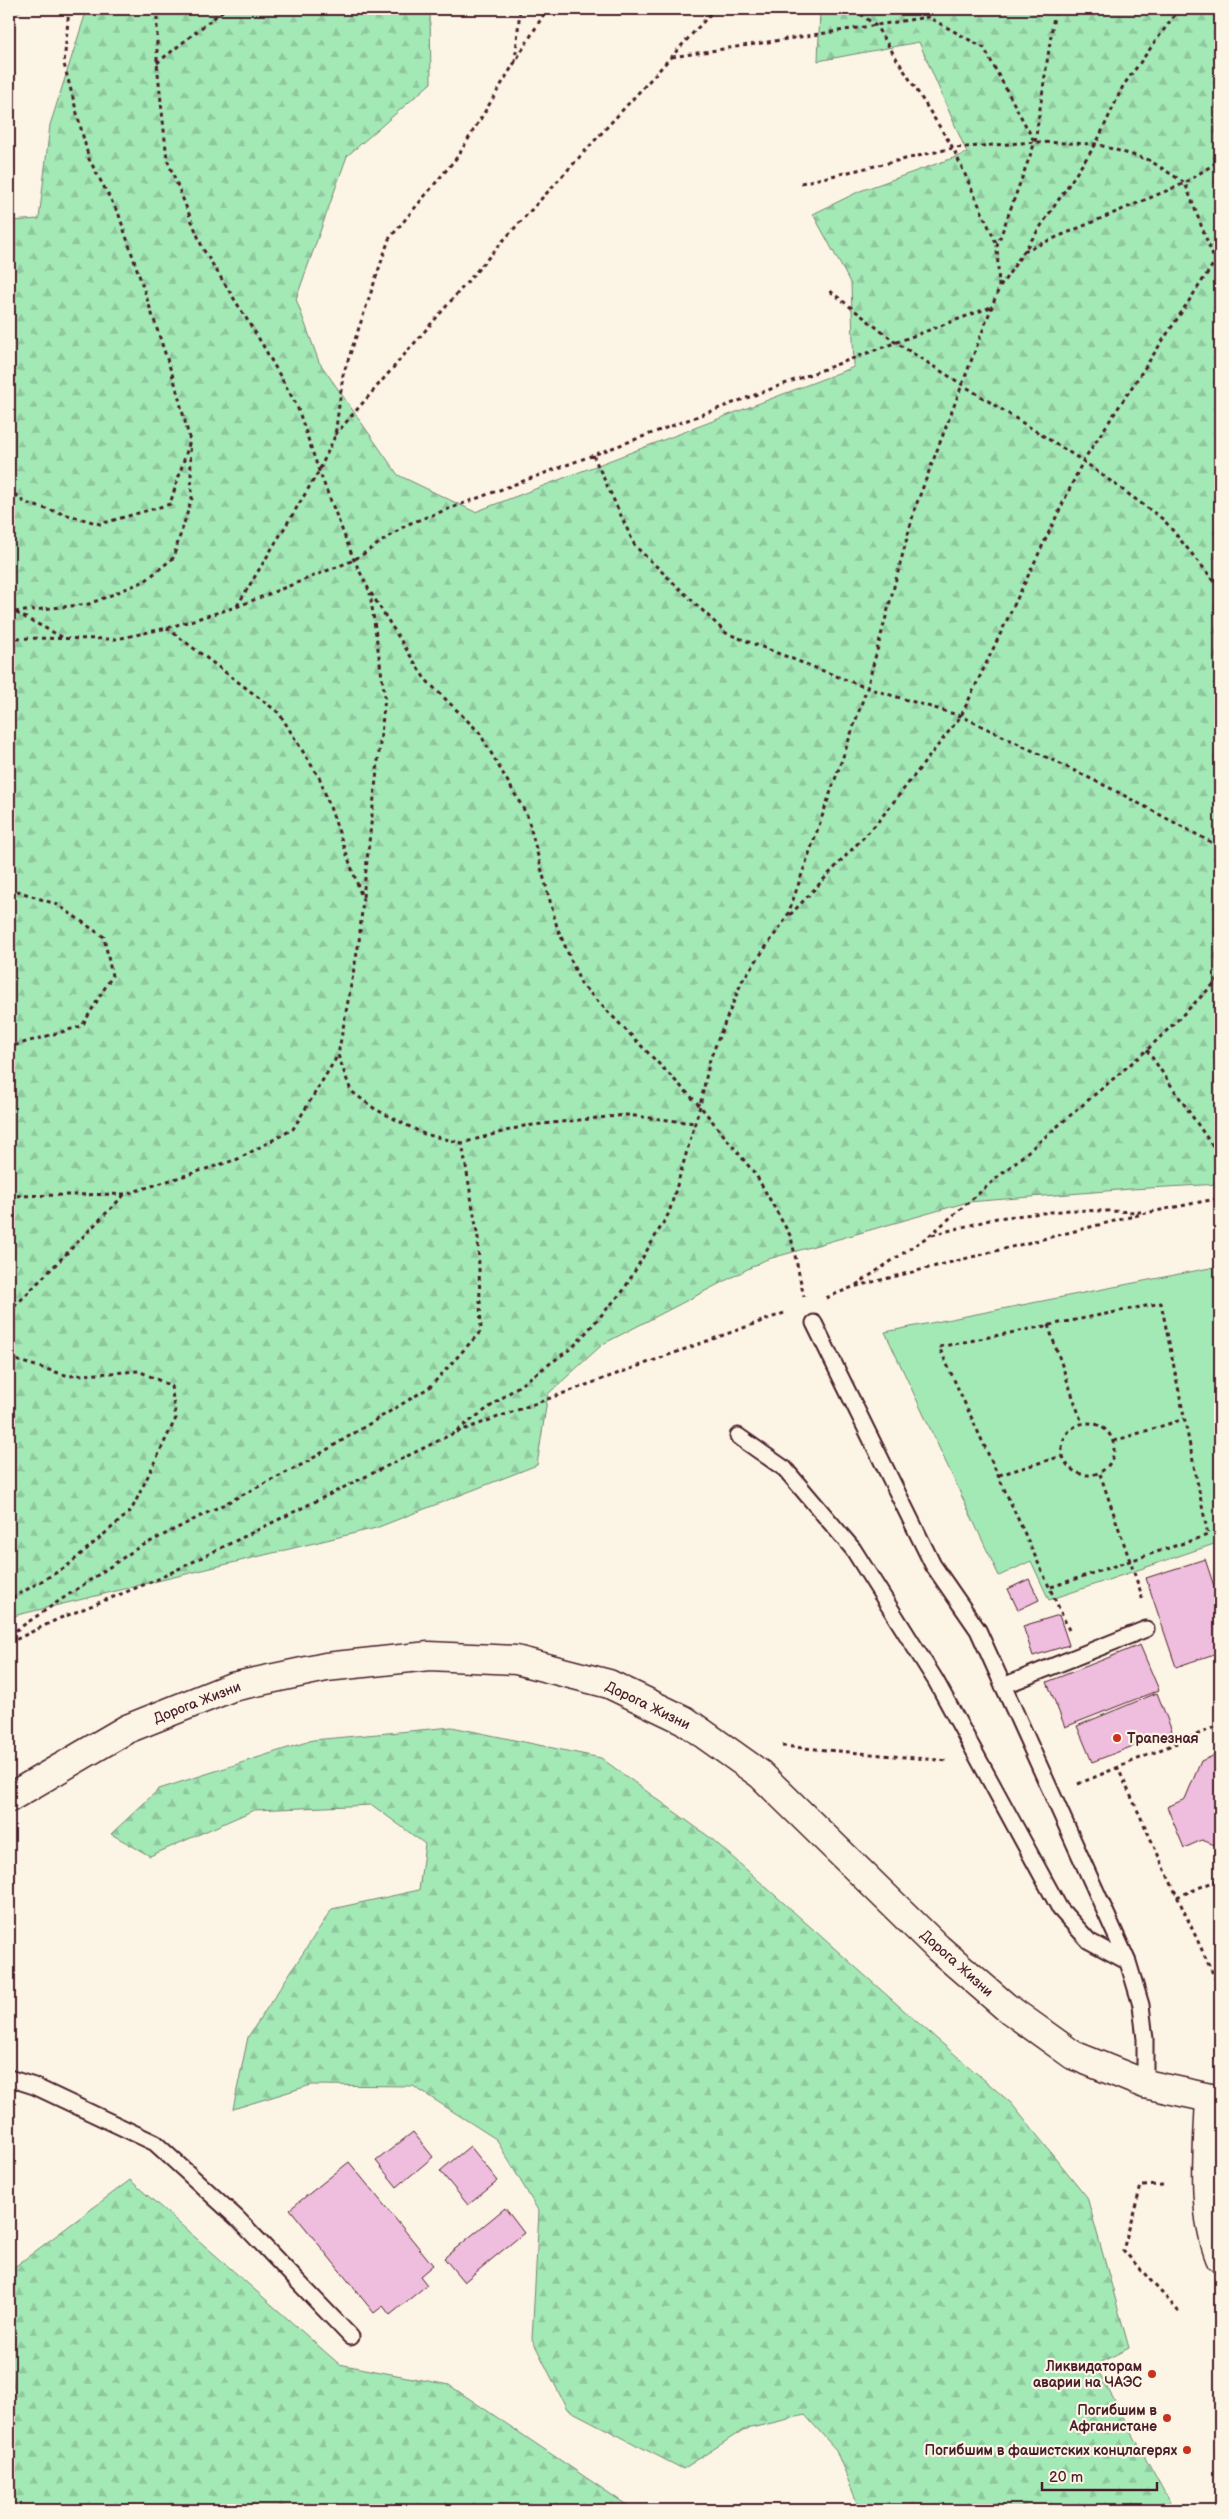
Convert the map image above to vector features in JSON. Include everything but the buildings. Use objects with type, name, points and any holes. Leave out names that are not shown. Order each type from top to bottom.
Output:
[{"type":"main road","name":"Дорога Жизни","points":[[9,1798],[127,1729],[232,1687],[326,1667],[429,1656],[516,1660],[609,1684],[684,1720],[760,1774],[938,1948],[1006,2006],[1073,2055],[1145,2084],[1215,2099]]},
{"type":"main road","points":[[1215,2099],[1208,2183],[1214,2242],[1220,2258]]},
{"type":"lane","points":[[814,1323],[934,1565],[978,1630],[1128,1962],[1141,2005],[1145,2039],[1145,2084]]},
{"type":"lane","points":[[738,1436],[785,1469],[853,1549],[936,1681],[1060,1909],[1089,1941],[1128,1962]]},
{"type":"lane","points":[[1003,1686],[1146,1629]]},
{"type":"lane","points":[[9,2078],[34,2086],[155,2143],[236,2218],[351,2337]]},
{"type":"path","points":[[9,13],[25,9]]},
{"type":"path","points":[[15,612],[89,604],[145,581],[173,558],[192,498],[190,441],[175,383],[119,215],[89,159],[64,64],[69,9]]},
{"type":"path","points":[[157,9],[157,64],[167,159],[203,249],[261,342],[297,406],[319,472],[354,560],[369,590],[425,679],[479,732],[527,815],[557,927],[581,984],[700,1106],[756,1176],[791,1238],[806,1306],[814,1323]]},
{"type":"path","points":[[157,64],[225,9]]},
{"type":"path","points":[[515,65],[520,9]]},
{"type":"path","points":[[236,607],[319,472],[335,436],[343,375],[389,239],[458,156],[515,65],[547,9]]},
{"type":"path","points":[[335,436],[501,242],[715,9]]},
{"type":"path","points":[[854,9],[876,26],[953,148],[997,246],[999,288]]},
{"type":"path","points":[[997,246],[1035,142],[1056,9]]},
{"type":"path","points":[[787,917],[867,688],[915,508],[999,288],[1096,144],[1123,86],[1179,9]]},
{"type":"path","points":[[672,57],[928,17],[984,48],[1035,142]]},
{"type":"path","points":[[801,183],[953,148],[1035,142],[1096,144],[1149,160],[1184,183],[1218,263],[1220,275]]},
{"type":"path","points":[[1024,251],[1184,183],[1220,160]]},
{"type":"path","points":[[452,1434],[573,1347],[623,1291],[669,1213],[700,1106],[710,1059],[742,981],[787,917],[878,823],[961,716],[1083,461],[1218,263],[1220,254]]},
{"type":"path","points":[[830,291],[895,342],[1083,461],[1164,520],[1220,588]]},
{"type":"path","points":[[9,638],[116,638],[167,628],[236,607],[354,560],[408,524],[992,306]]},
{"type":"path","points":[[9,489],[25,503],[100,524],[170,504],[190,441]]},
{"type":"path","points":[[593,455],[635,546],[726,633],[867,688],[961,716],[1112,789],[1220,847]]},
{"type":"path","points":[[9,1196],[126,1194],[238,1159],[293,1129],[338,1055],[360,942],[385,698],[369,590]]},
{"type":"path","points":[[9,609],[63,637]]},
{"type":"path","points":[[167,628],[279,713],[320,778],[363,900]]},
{"type":"path","points":[[9,888],[58,905],[104,937],[112,976],[82,1026],[9,1047]]},
{"type":"path","points":[[853,1287],[930,1235],[1147,1050],[1220,978]]},
{"type":"path","points":[[1147,1050],[1220,1157]]},
{"type":"path","points":[[338,1055],[351,1091],[375,1109],[424,1134],[462,1143],[524,1126],[626,1115],[694,1123]]},
{"type":"path","points":[[9,1636],[136,1548],[305,1463],[430,1387],[481,1331],[478,1238],[462,1143]]},
{"type":"path","points":[[9,1312],[126,1194]]},
{"type":"path","points":[[9,1643],[58,1619],[156,1580],[452,1434],[806,1306],[853,1287],[1146,1213],[1220,1198]]},
{"type":"path","points":[[930,1235],[997,1218],[1061,1211],[1146,1213]]},
{"type":"path","points":[[1051,1587],[1208,1535],[1161,1303],[939,1347],[999,1475],[1051,1587],[1065,1617],[1078,1656]]},
{"type":"path","points":[[1048,1325],[1082,1423]]},
{"type":"path","points":[[9,1358],[69,1376],[139,1371],[171,1386],[176,1418],[131,1511],[66,1568],[14,1597],[9,1597]]},
{"type":"path","points":[[1114,1440],[1184,1419]]},
{"type":"path","points":[[1082,1423],[1095,1423],[1106,1430],[1114,1440],[1115,1454],[1110,1465],[1100,1474],[1084,1475],[1070,1469],[1062,1456],[1062,1442],[1070,1430],[1082,1423]]},
{"type":"path","points":[[999,1475],[1062,1456]]},
{"type":"path","points":[[1100,1474],[1141,1593],[1146,1629]]},
{"type":"path","points":[[1052,1796],[1116,1766],[1220,1725]]},
{"type":"path","points":[[782,1746],[937,1760]]},
{"type":"path","points":[[1116,1766],[1220,1990]]},
{"type":"path","points":[[1177,1897],[1220,1879]]},
{"type":"path","points":[[1215,2059],[1220,2040]]},
{"type":"path","points":[[1163,2185],[1141,2186],[1123,2250],[1180,2312]]},
{"type":"green space","points":[[87,9],[430,9],[431,83],[347,156],[296,299],[319,362],[398,475],[475,512],[854,367],[851,284],[813,214],[860,191],[967,153],[919,42],[818,61],[820,9],[1220,9],[1220,1184],[968,1202],[765,1260],[603,1344],[548,1394],[537,1465],[376,1528],[9,1617],[9,221],[39,219],[50,125]]},
{"type":"green space","points":[[1215,1267],[1220,1310],[1220,1542],[1049,1600],[1031,1561],[999,1576],[885,1332]]},
{"type":"green space","points":[[452,1727],[601,1758],[712,1839],[1011,2103],[1087,2197],[1129,2348],[1095,2365],[1174,2510],[860,2510],[836,2450],[805,2415],[743,2430],[683,2469],[567,2409],[532,2339],[539,2212],[496,2139],[413,2086],[311,2085],[233,2109],[248,2037],[332,1909],[419,1890],[425,1844],[372,1805],[254,1810],[150,1856],[111,1834],[159,1789],[313,1740]]},
{"type":"green space","points":[[130,2180],[339,2364],[449,2385],[634,2510],[9,2510],[9,2398],[15,2394],[9,2360],[9,2271]]},
{"type":"place","name":"Трапезная","points":[[1117,1738]]},
{"type":"place","name":"Ликвидаторам аварии на ЧАЭС","points":[[1152,2374]]},
{"type":"place","name":"Погибшим в Афганистане","points":[[1167,2418]]},
{"type":"place","name":"Погибшим в фашистских концлагерях","points":[[1187,2450]]}]
